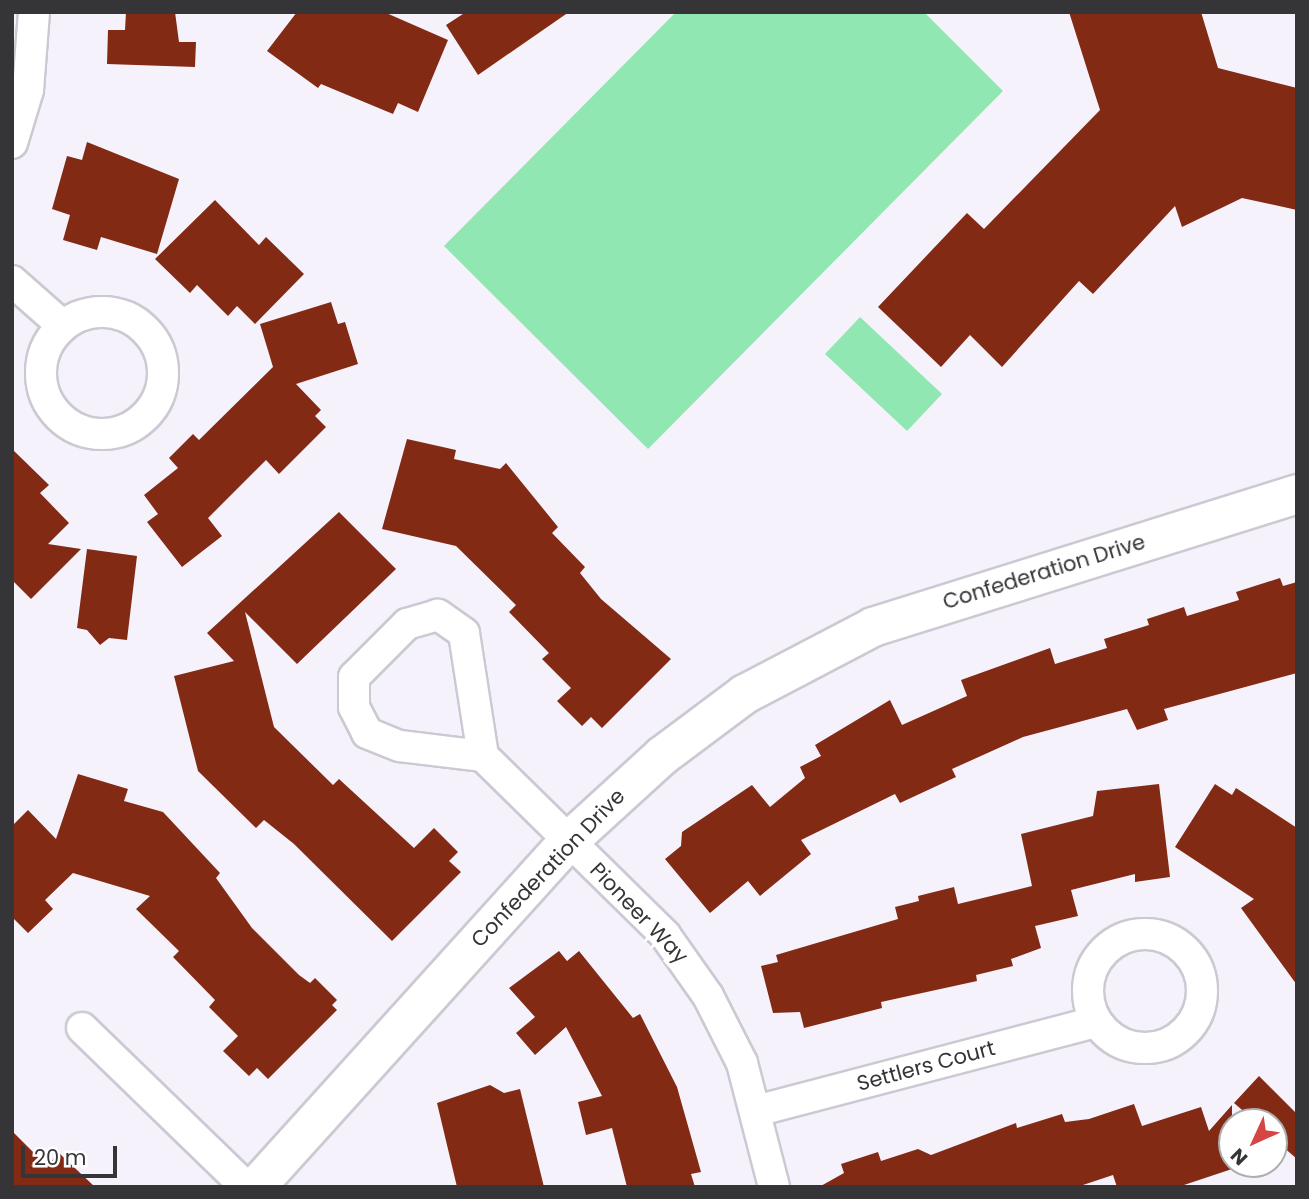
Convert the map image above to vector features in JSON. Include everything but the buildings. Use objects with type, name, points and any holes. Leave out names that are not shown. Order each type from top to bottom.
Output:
[{"type":"street","points":[[12,143],[29,90],[34,12]]},
{"type":"street","points":[[12,281],[63,326]]},
{"type":"street","points":[[101,312],[141,326],[162,361],[162,382],[143,419],[125,430],[87,433],[55,413],[41,377],[50,340],[63,326],[101,312]]},
{"type":"street","name":"Confederation Drive","points":[[256,1187],[570,840],[700,726],[827,646],[1040,572],[1297,494]]},
{"type":"street","points":[[438,615],[464,633],[483,756],[400,746],[367,733],[354,707],[354,677],[407,624],[438,615]]},
{"type":"street","name":"Pioneer Way","points":[[483,756],[570,840],[688,963],[728,1034],[756,1111],[774,1187]]},
{"type":"street","name":"Settlers Court","points":[[756,1111],[1096,1022]]},
{"type":"street","points":[[82,1028],[246,1187]]},
{"type":"green space","points":[[676,12],[924,12],[1003,91],[648,449],[444,246]]},
{"type":"green space","points":[[860,317],[942,394],[907,431],[825,354]]}]
